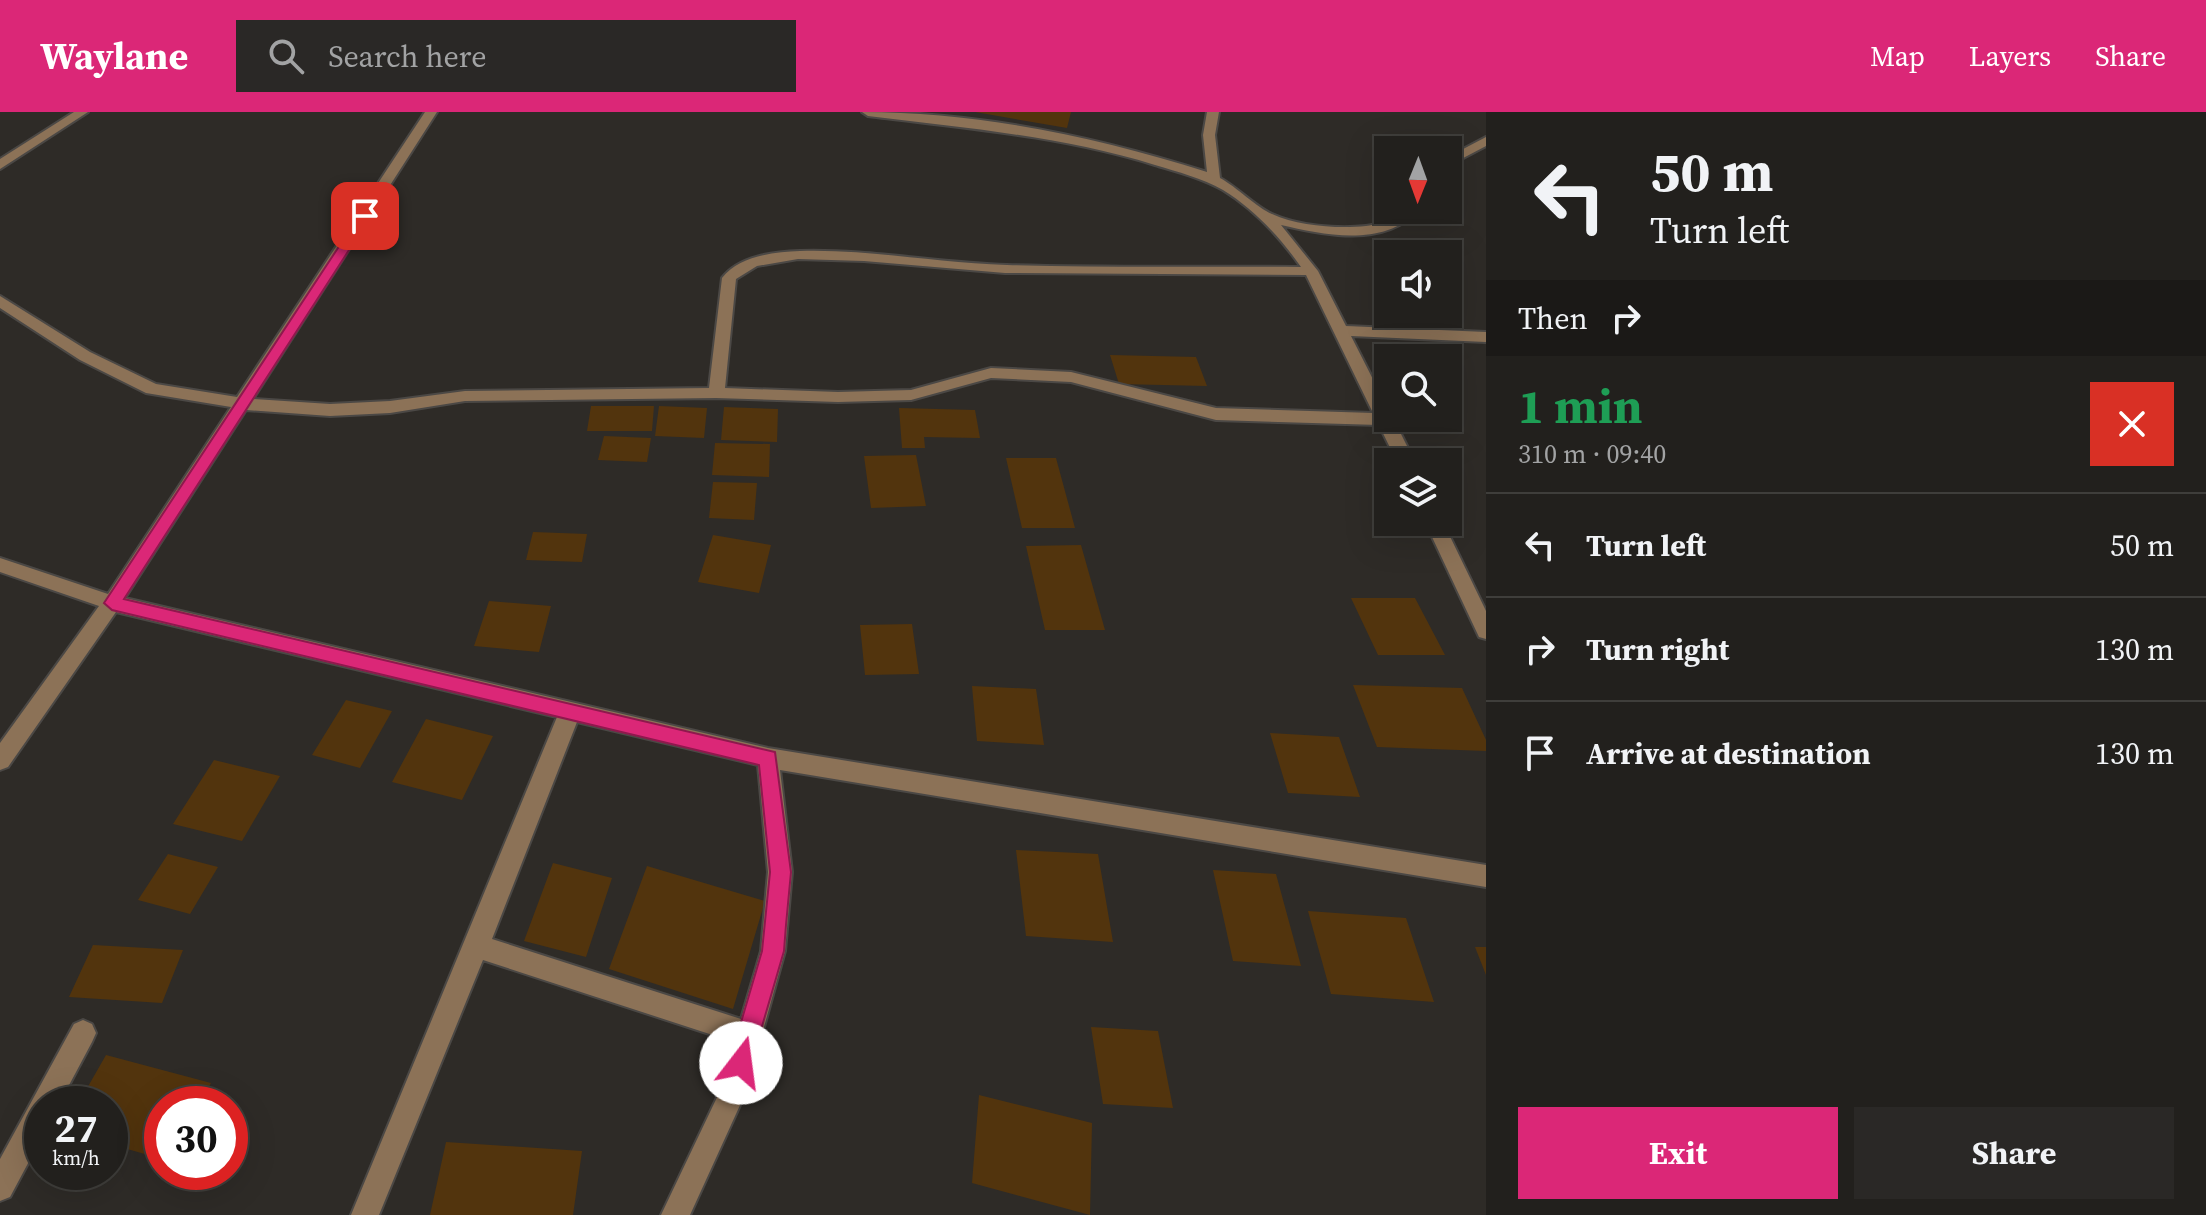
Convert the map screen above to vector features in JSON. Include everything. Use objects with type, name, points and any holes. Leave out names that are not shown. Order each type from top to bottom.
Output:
[{"type":"street","points":[[0,165],[82,112]]},
{"type":"street","points":[[0,760],[112,603],[431,112]]},
{"type":"street","points":[[868,112],[1074,141],[1136,154],[1214,180],[1266,217],[1292,244],[1311,271],[1374,396]]},
{"type":"street","points":[[1213,112],[1209,135],[1214,180]]},
{"type":"street","points":[[1462,154],[1486,141]]},
{"type":"street","points":[[1266,217],[1320,229],[1358,233],[1387,224]]},
{"type":"street","points":[[716,393],[729,278],[738,269],[753,262],[798,255],[864,257],[1005,269],[1311,271]]},
{"type":"street","points":[[0,301],[85,356],[152,389],[244,404],[330,410],[390,407],[465,396],[716,393],[838,397],[911,395],[991,373],[1071,377],[1216,414],[1374,419]]},
{"type":"street","points":[[1343,331],[1486,337]]},
{"type":"street","points":[[1441,536],[1486,631]]},
{"type":"street","points":[[0,565],[112,603],[768,758],[1486,876]]},
{"type":"street","points":[[365,1215],[570,712]]},
{"type":"street","points":[[675,1215],[733,1092],[773,951],[780,872],[768,758]]},
{"type":"street","points":[[477,946],[748,1034]]},
{"type":"street","points":[[55,1086],[83,1033]]},
{"type":"street","points":[[0,1187],[24,1143]]},
{"type":"building","points":[[975,112],[1071,112],[1067,128]]},
{"type":"building","points":[[1110,355],[1196,357],[1207,386],[1119,384]]},
{"type":"building","points":[[591,406],[654,406],[652,431],[587,431]]},
{"type":"building","points":[[659,406],[707,408],[704,438],[655,436]]},
{"type":"building","points":[[724,407],[778,409],[777,442],[721,440]]},
{"type":"building","points":[[899,408],[975,410],[980,438],[924,437],[925,448],[902,448]]},
{"type":"building","points":[[604,436],[651,438],[647,462],[598,460]]},
{"type":"building","points":[[715,443],[770,444],[769,477],[712,475]]},
{"type":"building","points":[[916,455],[926,506],[871,508],[864,456]]},
{"type":"building","points":[[1006,458],[1056,458],[1075,528],[1022,528]]},
{"type":"building","points":[[713,482],[757,483],[754,520],[709,518]]},
{"type":"building","points":[[533,532],[587,534],[582,562],[526,560]]},
{"type":"building","points":[[713,535],[771,545],[759,593],[698,582]]},
{"type":"building","points":[[1081,545],[1105,630],[1045,630],[1026,546]]},
{"type":"building","points":[[1351,598],[1415,598],[1445,655],[1378,655]]},
{"type":"building","points":[[489,601],[551,606],[539,652],[474,646]]},
{"type":"building","points":[[912,624],[919,674],[865,675],[860,625]]},
{"type":"building","points":[[1353,685],[1462,688],[1486,740],[1486,751],[1377,747]]},
{"type":"building","points":[[972,686],[1036,689],[1044,745],[977,741]]},
{"type":"building","points":[[346,700],[392,711],[360,768],[312,755]]},
{"type":"building","points":[[426,719],[493,736],[462,800],[392,782]]},
{"type":"building","points":[[1270,733],[1339,737],[1360,797],[1288,793]]},
{"type":"building","points":[[214,760],[280,776],[242,841],[173,824]]},
{"type":"building","points":[[1016,850],[1098,854],[1113,942],[1026,936]]},
{"type":"building","points":[[168,854],[218,867],[190,914],[138,900]]},
{"type":"building","points":[[553,863],[612,878],[586,957],[524,941]]},
{"type":"building","points":[[647,866],[765,901],[733,1009],[609,969]]},
{"type":"building","points":[[1213,870],[1276,874],[1301,966],[1233,961]]},
{"type":"building","points":[[1308,911],[1406,918],[1434,1002],[1331,994]]},
{"type":"building","points":[[93,945],[183,950],[162,1003],[69,997]]},
{"type":"building","points":[[1475,947],[1486,947],[1486,975]]},
{"type":"building","points":[[1091,1027],[1158,1031],[1173,1108],[1103,1104]]},
{"type":"building","points":[[106,1055],[211,1083],[209,1086],[144,1086],[144,1154],[128,1149],[128,1086],[88,1086]]},
{"type":"building","points":[[979,1095],[1092,1123],[1090,1215],[972,1183]]},
{"type":"building","points":[[446,1142],[582,1151],[573,1215],[430,1215]]},
{"type":"route","points":[[365,216],[112,603],[768,758],[780,872],[776,925],[773,951],[741,1063]]}]
